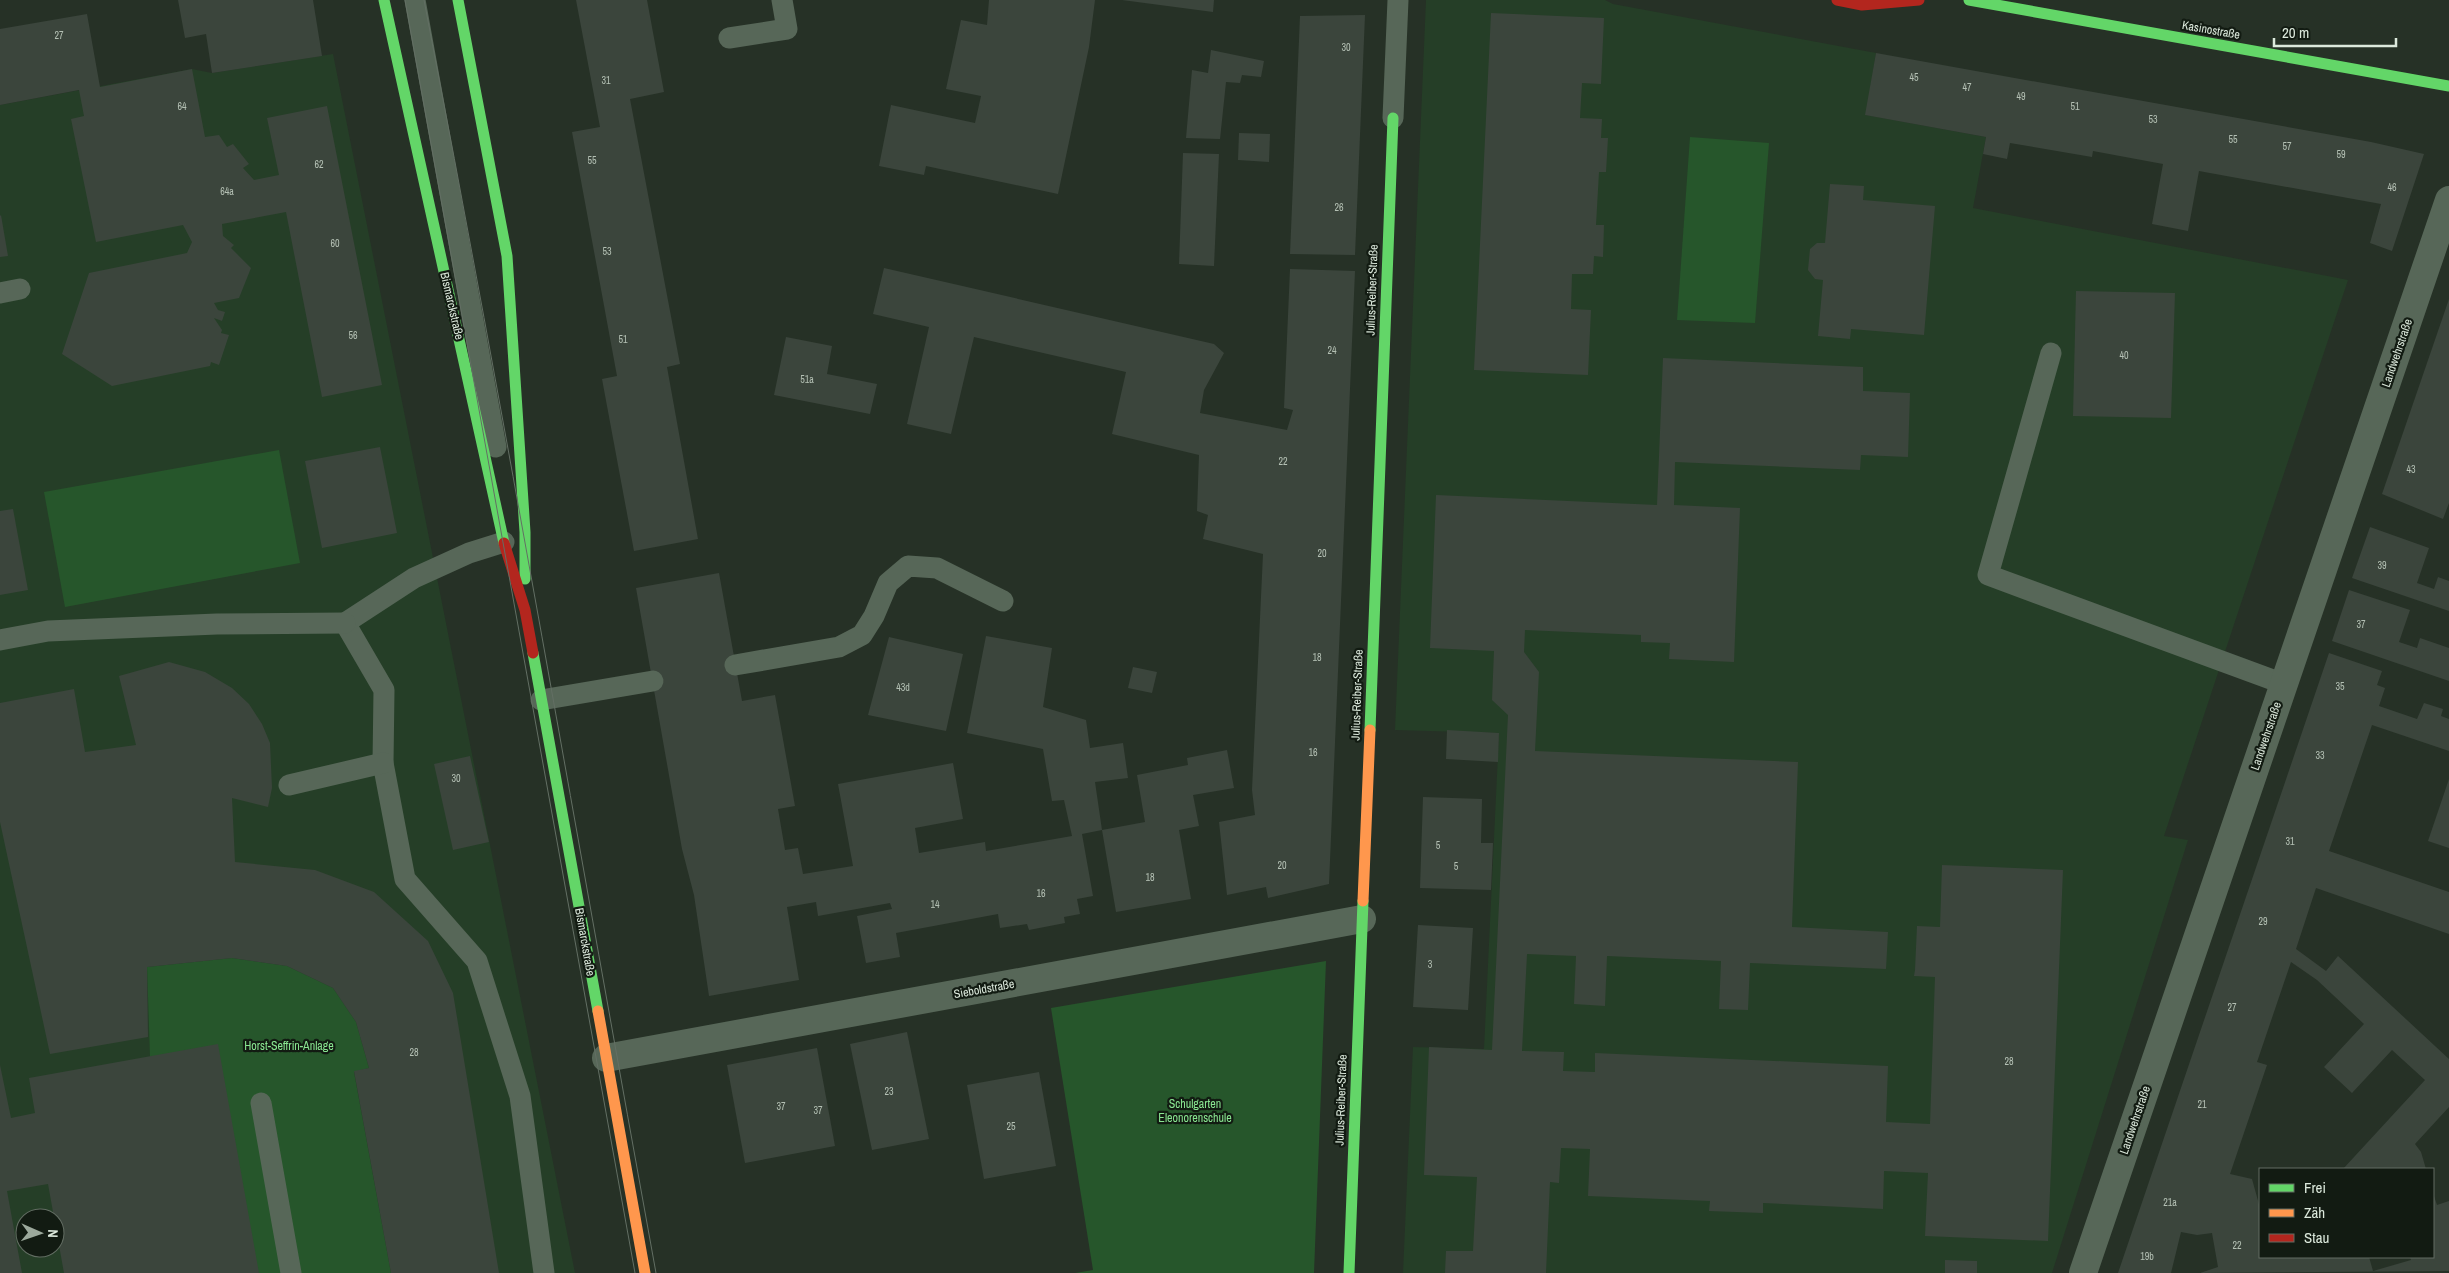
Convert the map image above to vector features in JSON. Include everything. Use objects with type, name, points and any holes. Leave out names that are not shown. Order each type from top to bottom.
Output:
[{"type":"main road","name":"Bismarckstraße","points":[[384,0],[504,542],[525,610],[645,1273]]},
{"type":"main road","name":"Bismarckstraße","points":[[458,0],[507,256],[524,532],[525,610]]},
{"type":"main road","points":[[1837,0],[1862,5],[1919,0]]},
{"type":"main road","name":"Kasinostraße","points":[[1969,0],[2449,86]]},
{"type":"main road","name":"Julius-Reiber-Straße","points":[[1348,1273],[1393,118]]},
{"type":"street","name":"Landwehrstraße","points":[[2083,1273],[2449,200]]},
{"type":"street","name":"Sieboldstraße","points":[[606,1058],[1362,920]]},
{"type":"lane","name":"Bismarckstraße","points":[[415,0],[525,610]]},
{"type":"lane","points":[[729,38],[787,29],[782,0]]},
{"type":"lane","points":[[1393,118],[1398,0]]},
{"type":"lane","points":[[2051,353],[1988,575],[2284,684]]},
{"type":"lane","points":[[0,640],[48,631],[217,624],[346,623],[414,578],[469,553],[504,542]]},
{"type":"lane","points":[[735,665],[839,647],[862,635],[874,616],[888,583],[908,566],[937,568],[1003,601]]},
{"type":"lane","points":[[346,623],[384,690],[383,763],[405,878],[478,961],[520,1096],[544,1273]]},
{"type":"lane","points":[[541,700],[653,681]]},
{"type":"lane","points":[[289,785],[383,763]]},
{"type":"lane","points":[[260,1103],[291,1273]]},
{"type":"shaded area","points":[[1426,0],[1605,0],[1613,4],[1876,53],[1866,115],[1986,137],[1973,208],[2348,280],[2164,836],[2188,840],[2052,1273],[1403,1273],[1413,1047],[1484,1049],[1499,733],[1395,730]]},
{"type":"shaded area","points":[[333,54],[575,1273],[0,1273],[0,105],[192,69],[212,73]]},
{"type":"green space","points":[[1690,137],[1769,143],[1755,323],[1677,320]]},
{"type":"green space","points":[[279,450],[300,563],[65,607],[44,492]]},
{"type":"green space","name":"Horst-Seffrin-Anlage","points":[[232,958],[287,966],[333,988],[356,1022],[369,1068],[354,1072],[391,1273],[259,1273],[150,1056],[147,967]]},
{"type":"green space","name":"Schulgarten Eleonorenschule","points":[[1326,961],[1314,1273],[1075,1273],[1093,1270],[1051,1008]]},
{"type":"building","points":[[178,0],[313,0],[322,56],[212,73],[206,34],[185,38]]},
{"type":"building","points":[[576,0],[647,0],[664,92],[630,99],[680,364],[667,367],[698,539],[634,551],[602,379],[617,376],[572,132],[600,127]]},
{"type":"building","points":[[989,0],[1095,0],[1089,47],[1058,194],[926,166],[924,175],[879,166],[891,105],[975,123],[981,96],[946,89],[961,20],[987,25]]},
{"type":"building","points":[[1122,0],[1214,0],[1213,12]]},
{"type":"building","points":[[1491,13],[1604,18],[1601,84],[1582,83],[1580,118],[1602,119],[1601,138],[1608,138],[1606,172],[1599,172],[1596,225],[1604,225],[1603,257],[1594,256],[1593,274],[1572,274],[1571,309],[1591,310],[1588,375],[1474,370]]},
{"type":"building","points":[[87,14],[100,87],[192,69],[205,137],[219,135],[227,147],[233,144],[249,164],[243,168],[254,180],[279,175],[267,118],[327,106],[382,385],[322,397],[286,212],[222,224],[223,236],[234,245],[231,248],[251,268],[239,298],[214,303],[218,310],[225,312],[222,321],[214,318],[222,330],[221,333],[229,335],[219,365],[211,362],[210,366],[112,386],[62,354],[89,273],[187,253],[192,242],[183,225],[96,242],[71,119],[84,116],[79,90],[0,105],[0,29]]},
{"type":"building","points":[[1365,15],[1355,255],[1290,254],[1300,16]]},
{"type":"building","points":[[1211,50],[1264,61],[1261,77],[1242,75],[1240,83],[1226,82],[1220,139],[1186,138],[1192,70],[1208,73]]},
{"type":"building","points":[[1876,53],[2371,142],[2424,154],[2392,251],[2370,243],[2381,204],[2199,171],[2188,231],[2152,224],[2163,164],[2093,151],[2092,157],[2010,143],[2007,159],[1983,154],[1986,137],[1865,115]]},
{"type":"building","points":[[1239,133],[1270,134],[1269,162],[1238,160]]},
{"type":"building","points":[[1183,153],[1219,154],[1214,266],[1179,264]]},
{"type":"building","points":[[1830,184],[1864,186],[1863,200],[1935,206],[1924,335],[1851,329],[1850,339],[1818,336],[1823,280],[1815,279],[1808,270],[1810,249],[1817,243],[1825,243]]},
{"type":"building","points":[[0,216],[8,256],[0,257]]},
{"type":"building","points":[[884,268],[1214,344],[1224,353],[1204,390],[1200,413],[1287,430],[1293,410],[1284,408],[1290,269],[1355,271],[1329,884],[1268,898],[1266,887],[1227,895],[1219,822],[1255,815],[1252,790],[1263,554],[1203,539],[1208,515],[1197,511],[1199,455],[1112,434],[1126,372],[974,337],[951,434],[907,424],[929,327],[873,314]]},
{"type":"building","points":[[2076,291],[2175,293],[2171,418],[2073,416]]},
{"type":"building","points":[[2449,299],[2449,503],[2443,519],[2382,494]]},
{"type":"building","points":[[786,337],[832,346],[827,374],[877,384],[870,414],[774,395]]},
{"type":"building","points":[[1663,358],[1863,367],[1863,391],[1910,393],[1908,457],[1861,455],[1860,470],[1675,462],[1674,505],[1740,508],[1734,662],[1669,659],[1670,643],[1641,642],[1641,635],[1525,630],[1524,652],[1539,672],[1535,751],[1798,762],[1792,927],[1888,932],[1886,969],[1750,963],[1748,1010],[1719,1009],[1721,961],[1607,956],[1605,1006],[1574,1004],[1576,956],[1527,954],[1522,1051],[1564,1052],[1563,1071],[1595,1072],[1595,1053],[1888,1066],[1886,1122],[1930,1124],[1935,977],[1914,976],[1917,926],[1940,927],[1942,865],[2063,870],[2048,1241],[1925,1236],[1928,1173],[1884,1171],[1883,1209],[1763,1203],[1763,1213],[1709,1211],[1710,1201],[1588,1196],[1590,1149],[1561,1148],[1559,1183],[1550,1182],[1546,1273],[1445,1273],[1446,1251],[1473,1251],[1477,1177],[1424,1175],[1429,1047],[1492,1050],[1508,715],[1492,700],[1494,651],[1430,648],[1436,495],[1657,505]]},
{"type":"building","points":[[380,447],[397,533],[322,548],[305,461]]},
{"type":"building","points":[[13,509],[28,590],[0,595],[0,511]]},
{"type":"building","points":[[2370,527],[2429,548],[2417,583],[2434,589],[2438,577],[2449,581],[2449,611],[2352,578]]},
{"type":"building","points":[[719,573],[742,701],[775,695],[795,806],[778,809],[785,850],[798,848],[803,874],[853,866],[838,784],[953,763],[963,819],[915,828],[919,853],[985,842],[986,851],[1072,836],[1064,800],[1052,801],[1043,749],[967,733],[986,636],[1052,648],[1043,707],[1086,720],[1090,748],[1123,743],[1128,778],[1095,782],[1102,830],[1082,834],[1093,896],[1077,899],[1080,914],[1064,917],[1065,923],[1029,930],[1027,924],[1000,928],[998,914],[896,933],[900,957],[866,963],[857,916],[892,909],[890,903],[818,916],[816,902],[787,907],[799,980],[709,996],[694,895],[682,849],[636,588]]},
{"type":"building","points":[[2349,590],[2410,610],[2399,642],[2417,648],[2420,638],[2449,648],[2449,681],[2332,641]]},
{"type":"building","points":[[889,637],[963,654],[946,731],[868,715]]},
{"type":"building","points":[[2329,653],[2382,671],[2377,685],[2385,688],[2379,706],[2417,719],[2424,703],[2443,709],[2441,716],[2449,719],[2449,751],[2372,725],[2329,851],[2449,892],[2449,934],[2316,888],[2296,949],[2326,971],[2338,956],[2449,1059],[2449,1107],[2415,1144],[2421,1152],[2426,1168],[2344,1168],[2425,1080],[2392,1050],[2352,1093],[2324,1067],[2364,1024],[2317,980],[2291,962],[2257,1062],[2267,1065],[2230,1174],[2252,1179],[2259,1204],[2259,1258],[2369,1258],[2373,1271],[2411,1260],[2410,1258],[2434,1258],[2434,1196],[2437,1205],[2449,1201],[2449,1271],[2200,1273],[2218,1267],[2212,1233],[2197,1235],[2181,1232],[2171,1273],[2118,1273]]},
{"type":"building","points":[[169,662],[205,672],[232,688],[249,704],[262,724],[270,743],[272,788],[268,807],[232,798],[235,862],[315,870],[374,892],[428,941],[453,993],[499,1273],[391,1273],[354,1071],[369,1068],[356,1022],[333,988],[287,966],[232,958],[147,967],[148,1037],[50,1054],[0,822],[0,703],[74,689],[85,752],[136,745],[119,676]]},
{"type":"building","points":[[1133,667],[1157,672],[1152,693],[1128,688]]},
{"type":"building","points":[[1447,730],[1499,733],[1498,762],[1446,759]]},
{"type":"building","points":[[1227,750],[1234,788],[1193,795],[1199,826],[1179,830],[1191,899],[1116,912],[1102,830],[1145,822],[1137,775],[1188,765],[1187,758]]},
{"type":"building","points":[[470,756],[489,842],[453,850],[434,764]]},
{"type":"building","points":[[2449,779],[2449,848],[2428,841]]},
{"type":"building","points":[[1423,797],[1482,799],[1481,843],[1493,843],[1491,890],[1420,888]]},
{"type":"building","points":[[1418,925],[1473,928],[1468,1010],[1413,1007]]},
{"type":"building","points":[[907,1032],[929,1139],[872,1150],[850,1044]]},
{"type":"building","points":[[218,1044],[259,1273],[64,1273],[61,1258],[65,1258],[65,1208],[52,1208],[48,1184],[7,1191],[15,1235],[15,1258],[19,1258],[22,1273],[0,1273],[0,1065],[11,1118],[35,1113],[29,1078]]},
{"type":"building","points":[[817,1048],[835,1146],[745,1163],[727,1065]]},
{"type":"building","points":[[1039,1072],[1056,1166],[984,1179],[967,1085]]},
{"type":"building","points":[[1945,1260],[1977,1261],[1977,1273],[1945,1273]]},
{"type":"tram line","points":[[405,0],[635,1273]]},
{"type":"tram line","points":[[424,0],[513,477],[656,1273]]},
{"type":"traffic: fast","points":[[384,0],[504,543]]},
{"type":"traffic: fast","points":[[458,0],[507,256],[525,532],[525,579]]},
{"type":"traffic: fast","points":[[1969,0],[2449,86]]},
{"type":"traffic: fast","points":[[1370,730],[1393,118]]},
{"type":"traffic: fast","points":[[533,653],[598,1011]]},
{"type":"traffic: fast","points":[[1349,1273],[1363,901]]},
{"type":"traffic: slow","points":[[1363,901],[1370,730]]},
{"type":"traffic: slow","points":[[598,1011],[645,1273]]},
{"type":"traffic: jam","points":[[1837,0],[1862,5],[1919,0]]},
{"type":"traffic: jam","points":[[504,543],[525,610],[533,653]]}]
